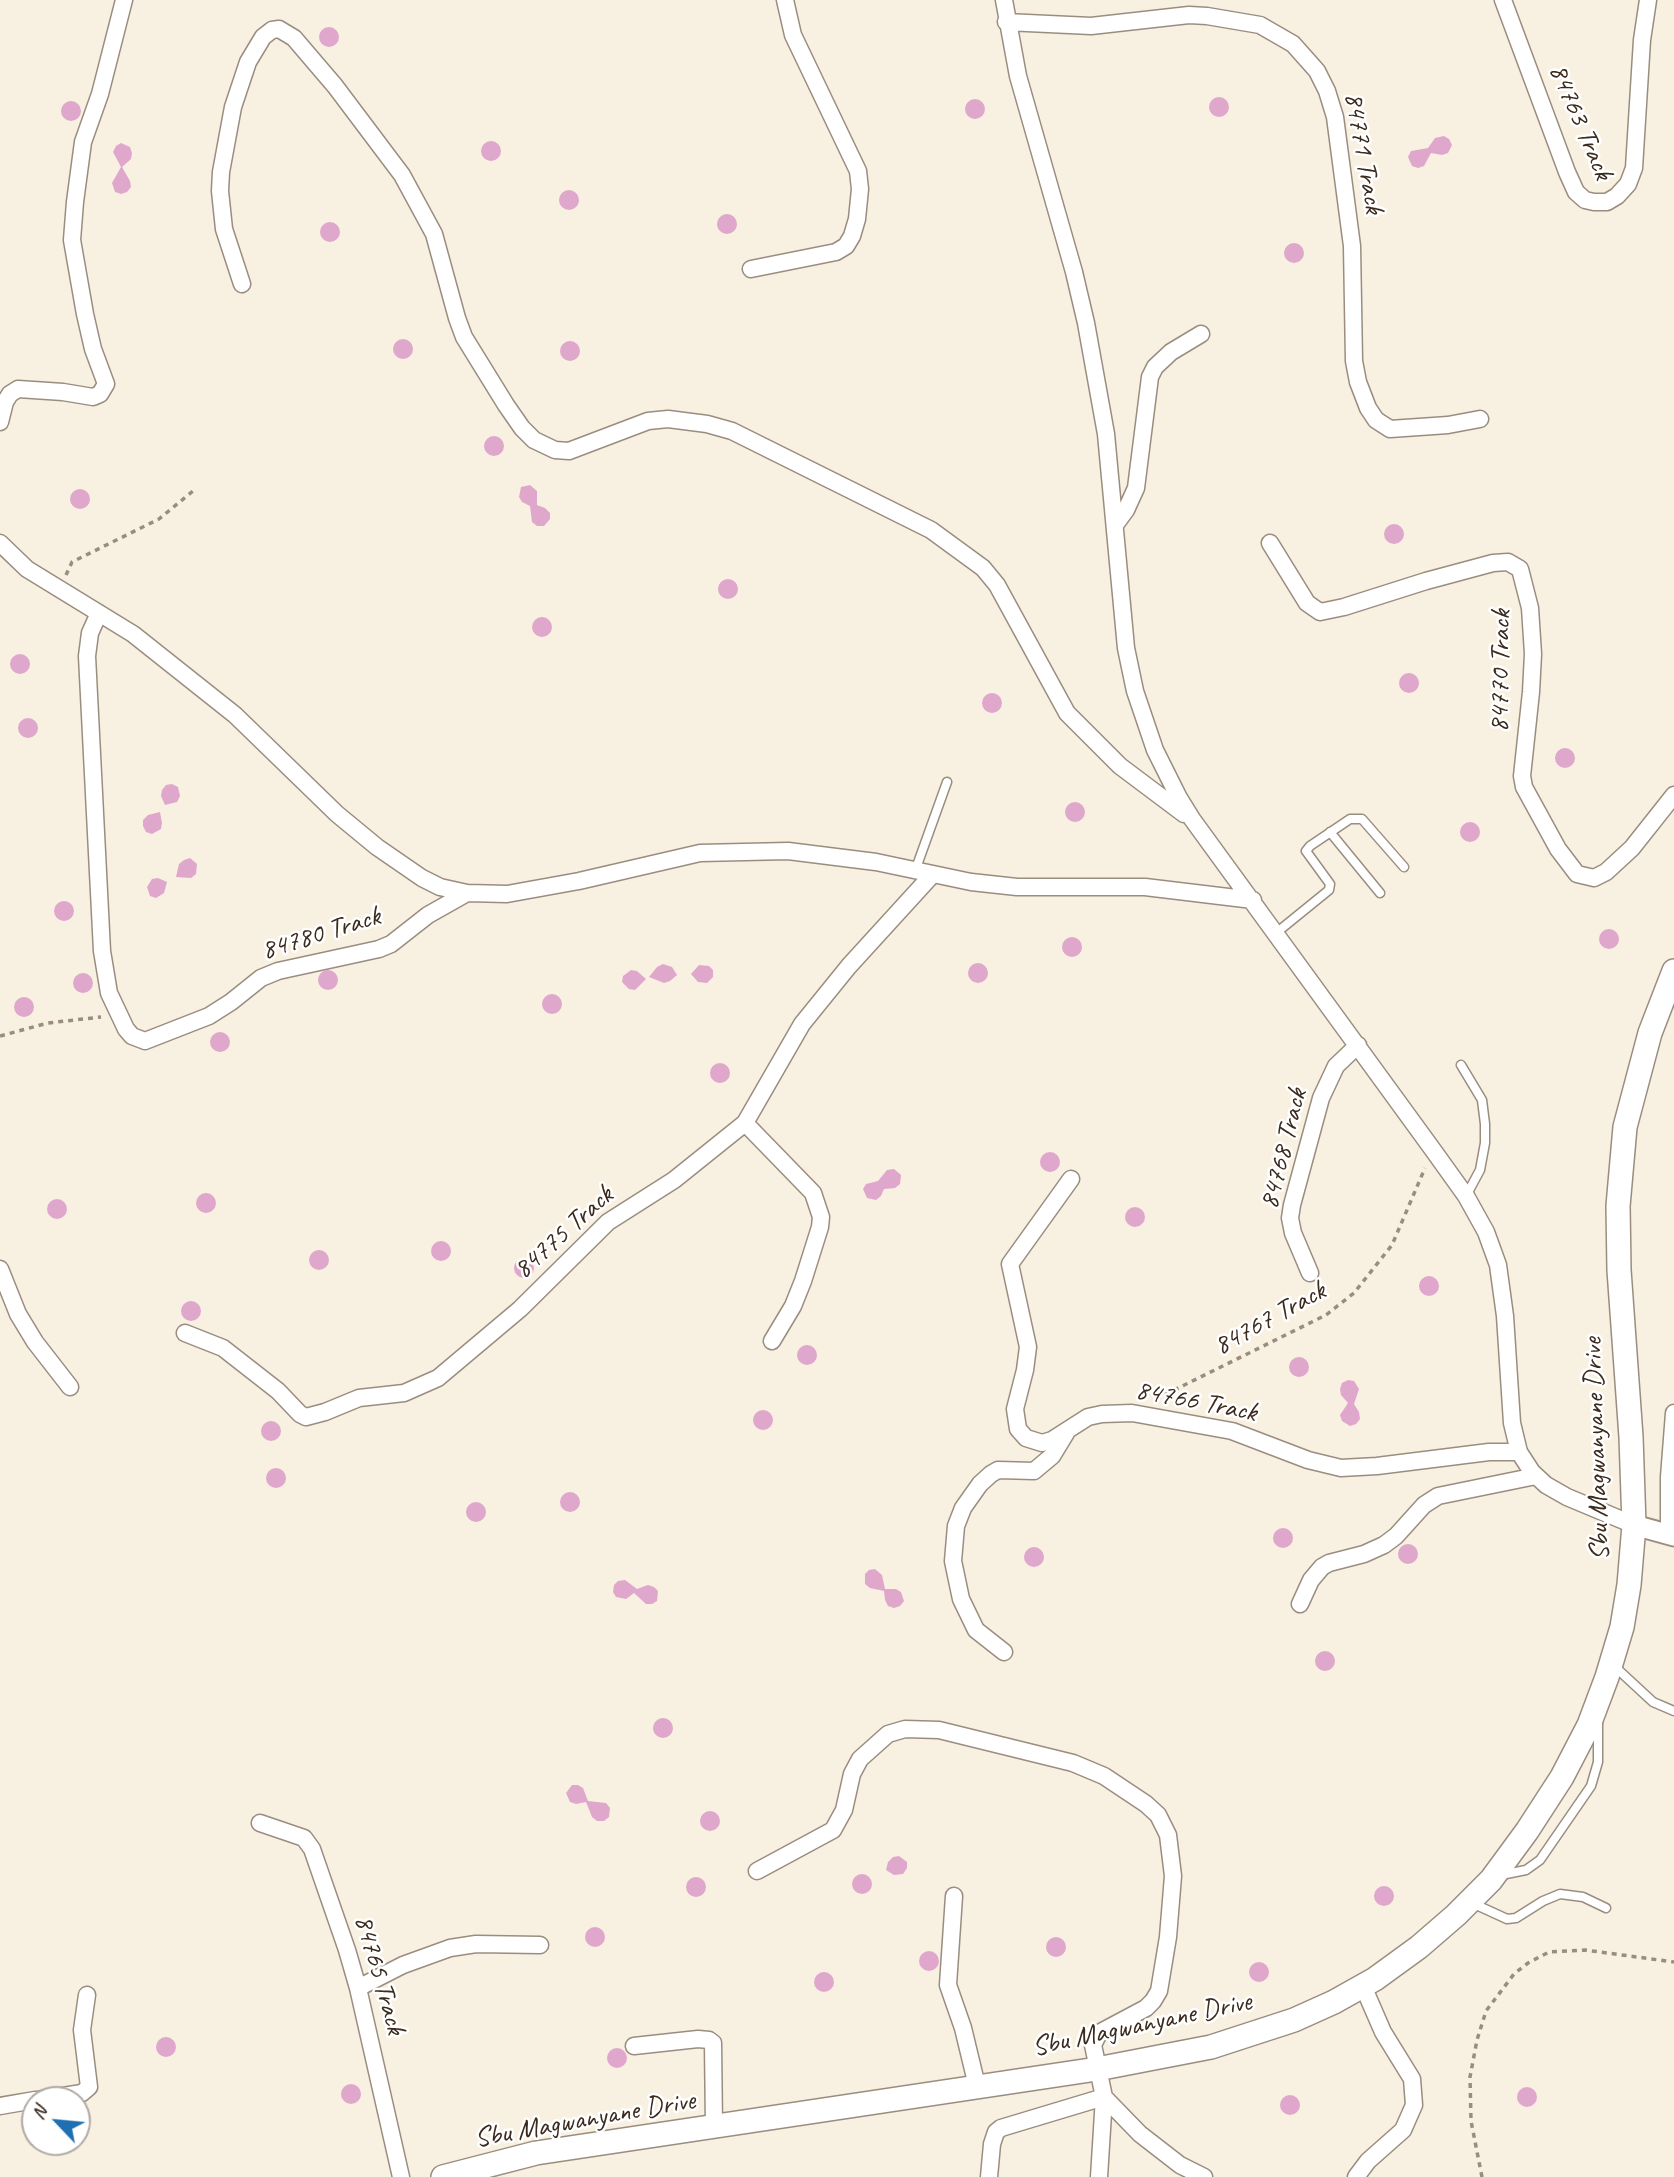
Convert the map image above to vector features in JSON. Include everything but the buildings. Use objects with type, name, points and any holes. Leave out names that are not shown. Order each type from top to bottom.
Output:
[{"type":"main road","name":"Sbu Magwanyane Drive","points":[[443,2177],[536,2153],[1097,2069],[1211,2047],[1249,2036],[1314,2011],[1363,1986],[1419,1947],[1469,1902],[1493,1877],[1562,1777],[1598,1703],[1622,1627],[1634,1525],[1631,1437],[1619,1270],[1618,1206],[1625,1127],[1650,1033],[1674,971]]},
{"type":"street","points":[[0,422],[5,402],[14,390],[55,391],[93,397],[100,394],[106,384],[93,349],[72,240],[83,142],[100,94],[124,0]]},
{"type":"street","points":[[751,269],[836,252],[846,246],[857,219],[860,189],[858,171],[793,35],[785,0]]},
{"type":"street","points":[[1004,0],[1006,22],[1030,123],[1074,272],[1086,323],[1106,434],[1126,648],[1135,691],[1155,750],[1192,819],[1466,1196],[1486,1232],[1497,1265],[1505,1316],[1512,1423],[1519,1452],[1536,1476],[1567,1497],[1634,1525],[1672,1535],[1669,1477],[1674,1413]]},
{"type":"street","name":"84763 Track","points":[[1503,0],[1576,192],[1585,201],[1607,202],[1618,196],[1628,184],[1634,168],[1647,0]]},
{"type":"street","name":"84771 Track","points":[[1006,22],[1091,26],[1189,15],[1207,16],[1259,25],[1293,44],[1317,71],[1335,117],[1352,246],[1354,362],[1368,408],[1382,425],[1401,430],[1480,419]]},
{"type":"street","points":[[242,285],[224,229],[221,172],[233,107],[248,62],[263,37],[272,30],[279,29],[294,38],[335,86],[402,176],[434,234],[464,337],[506,405],[534,440],[555,450],[569,451],[648,421],[668,419],[707,424],[732,431],[930,530],[983,568],[998,585],[1067,713],[1120,766],[1192,819]]},
{"type":"street","points":[[1115,525],[1126,510],[1136,488],[1150,377],[1171,352],[1202,334]]},
{"type":"street","points":[[0,543],[27,569],[134,634],[235,715],[337,814],[377,847],[440,887],[467,893],[507,894],[579,881],[700,853],[750,850],[832,855],[932,875],[1017,887],[1145,887],[1253,900]]},
{"type":"street","name":"84770 Track","points":[[1270,543],[1307,603],[1320,612],[1493,563],[1508,562],[1520,569],[1530,608],[1533,654],[1522,776],[1524,788],[1577,874],[1590,878],[1599,876],[1619,861],[1674,795]]},
{"type":"street","points":[[99,613],[90,634],[87,656],[95,819],[105,974],[109,993],[120,1018]]},
{"type":"street","name":"84775 Track","points":[[185,1334],[223,1348],[278,1391],[300,1415],[306,1417],[313,1417],[359,1398],[404,1393],[422,1387],[447,1372],[488,1338],[608,1222],[674,1180],[745,1122],[802,1024],[863,949],[932,875]]},
{"type":"street","name":"84780 Track","points":[[120,1018],[132,1036],[145,1041],[209,1016],[232,1003],[269,974],[371,952],[391,944],[428,915],[467,893]]},
{"type":"street","name":"84768 Track","points":[[1310,1273],[1290,1218],[1294,1195],[1321,1098],[1329,1079],[1336,1066],[1358,1045]]},
{"type":"street","points":[[745,1122],[813,1193],[821,1217],[803,1281],[793,1306],[772,1341]]},
{"type":"street","name":"84766 Track","points":[[1071,1179],[1012,1259],[1010,1269],[1028,1347],[1026,1370],[1015,1409],[1018,1429],[1026,1438],[1042,1443],[1052,1440],[1088,1417],[1132,1413],[1232,1431],[1308,1460],[1341,1468],[1489,1452],[1519,1452]]},
{"type":"street","points":[[0,1269],[18,1314],[35,1342],[70,1387]]},
{"type":"street","points":[[1004,1652],[976,1630],[961,1599],[953,1561],[956,1526],[963,1508],[990,1474],[998,1470],[1034,1471],[1052,1457],[1070,1427]]},
{"type":"street","points":[[1300,1604],[1311,1580],[1322,1567],[1384,1545],[1396,1536],[1424,1505],[1437,1496],[1536,1476]]},
{"type":"street","points":[[757,1871],[833,1830],[844,1810],[852,1774],[860,1759],[888,1734],[905,1729],[939,1730],[1073,1763],[1104,1776],[1146,1804],[1163,1822],[1168,1835],[1173,1876],[1168,1937],[1159,1991],[1153,2001],[1146,2008],[1099,2033],[1093,2045],[1104,2097],[1099,2177]]},
{"type":"street","name":"84765 Track","points":[[260,1823],[303,1838],[312,1849],[358,1988],[401,2177]]},
{"type":"street","points":[[954,1896],[948,1985],[967,2041],[977,2086]]},
{"type":"street","points":[[358,1988],[404,1965],[450,1948],[476,1944],[540,1945]]},
{"type":"street","points":[[1356,2177],[1368,2161],[1403,2130],[1414,2105],[1412,2079],[1383,2032],[1363,1986]]},
{"type":"street","points":[[87,1995],[82,2030],[89,2086]]},
{"type":"street","points":[[634,2046],[698,2039],[713,2043],[714,2127]]},
{"type":"street","points":[[989,2177],[992,2144],[1001,2128],[1104,2097]]},
{"type":"street","points":[[1104,2097],[1140,2134],[1180,2165],[1204,2177]]},
{"type":"street","points":[[0,2106],[21,2103]]},
{"type":"lane","points":[[915,871],[947,782]]},
{"type":"lane","points":[[1276,933],[1329,890],[1330,884],[1306,851],[1350,819],[1362,819],[1404,867]]},
{"type":"lane","points":[[1330,832],[1380,893]]},
{"type":"lane","points":[[1461,1065],[1482,1100],[1485,1124],[1480,1171],[1466,1196]]},
{"type":"lane","points":[[1611,1663],[1653,1702],[1674,1711]]},
{"type":"lane","points":[[1469,1902],[1507,1919],[1516,1918],[1560,1894],[1583,1896],[1606,1908]]},
{"type":"path","points":[[59,589],[72,562],[159,519],[193,491]]},
{"type":"path","points":[[0,1036],[48,1023],[100,1017],[113,1019],[117,1023],[120,1018]]},
{"type":"path","name":"84767 Track","points":[[1132,1413],[1326,1315],[1354,1293],[1391,1245],[1433,1150]]},
{"type":"path","points":[[1482,2177],[1471,2121],[1470,2077],[1486,2011],[1514,1974],[1549,1952],[1585,1950],[1674,1962]]}]
